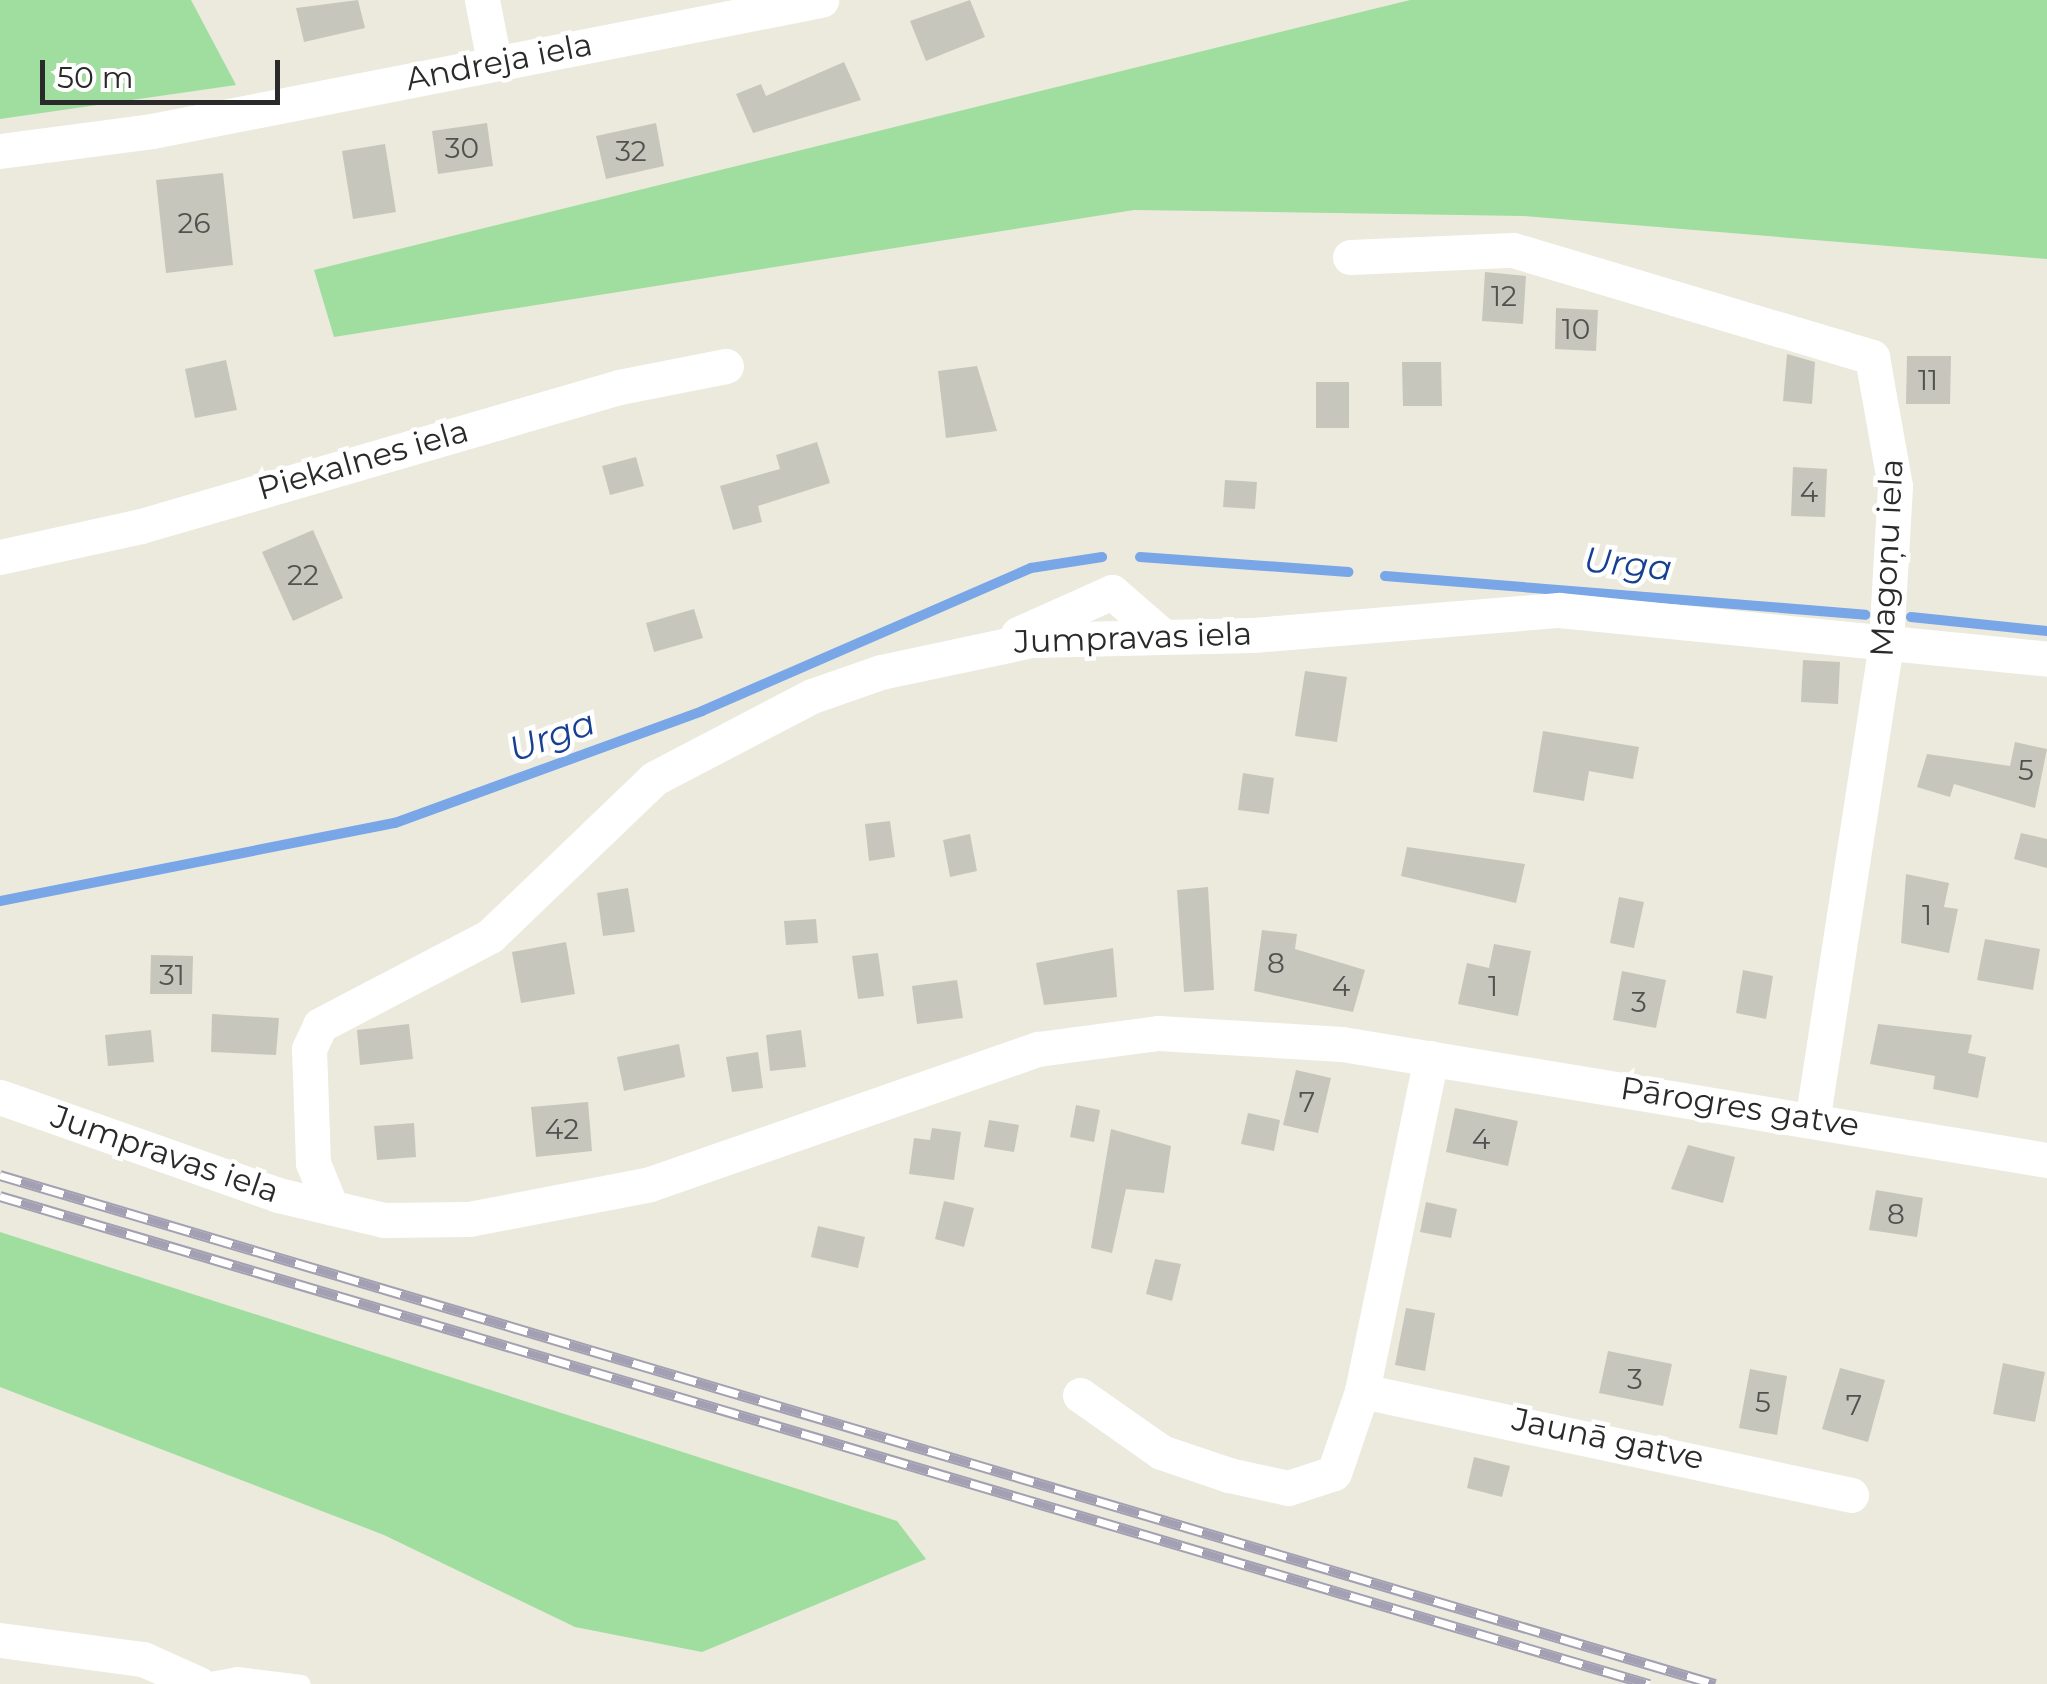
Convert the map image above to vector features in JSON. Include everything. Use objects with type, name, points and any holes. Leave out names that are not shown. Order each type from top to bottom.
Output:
[{"type":"street","points":[[482,0],[494,61]]},
{"type":"street","name":"Andreja iela","points":[[0,150],[152,130],[821,0]]},
{"type":"street","name":"Magoņu iela","points":[[1350,256],[1513,250],[1872,357],[1895,486],[1886,644],[1813,1116]]},
{"type":"street","name":"Piekalnes iela","points":[[0,557],[142,526],[618,386],[726,366]]},
{"type":"street","name":"Jumpravas iela","points":[[331,1207],[313,1163],[309,1049],[320,1025],[490,936],[655,778],[812,696],[994,644],[1112,592],[1158,632],[1252,635],[1559,610],[2047,660]]},
{"type":"street","name":"Jumpravas iela","points":[[0,1097],[331,1207],[384,1220],[469,1218],[650,1184],[1038,1048],[1093,1038],[1242,1033],[1431,1058]]},
{"type":"street","points":[[1080,1395],[1160,1452],[1288,1488],[1334,1474],[1362,1391],[1431,1058]]},
{"type":"street","name":"Pārogres gatve","points":[[1431,1058],[1813,1116],[2047,1160]]},
{"type":"street","name":"Jaunā gatve","points":[[1362,1391],[1852,1496]]},
{"type":"street","points":[[0,1640],[143,1659],[198,1684]]},
{"type":"lane","points":[[198,1684],[237,1676],[302,1684]]},
{"type":"green space","points":[[0,0],[191,0],[236,85],[0,119]]},
{"type":"green space","points":[[1410,0],[2047,0],[2047,259],[1524,216],[1134,210],[334,337],[314,270]]},
{"type":"green space","points":[[0,1232],[897,1521],[926,1559],[702,1652],[575,1627],[384,1535],[0,1387]]},
{"type":"building","points":[[358,0],[365,28],[304,42],[296,8]]},
{"type":"building","points":[[970,0],[985,37],[926,61],[910,21]]},
{"type":"building","points":[[844,62],[861,100],[753,133],[736,94],[761,84],[766,96]]},
{"type":"building","points":[[487,123],[493,166],[438,174],[432,131]]},
{"type":"building","points":[[656,123],[664,166],[606,179],[596,136]]},
{"type":"building","points":[[385,144],[396,212],[353,219],[342,151]]},
{"type":"building","points":[[223,173],[233,265],[166,273],[156,180]]},
{"type":"building","points":[[1485,272],[1526,276],[1523,324],[1482,321]]},
{"type":"building","points":[[1556,308],[1598,310],[1596,351],[1555,349]]},
{"type":"building","points":[[1787,354],[1815,362],[1812,404],[1783,401]]},
{"type":"building","points":[[1907,356],[1951,356],[1950,404],[1906,404]]},
{"type":"building","points":[[226,360],[237,410],[195,418],[185,369]]},
{"type":"building","points":[[1402,362],[1441,362],[1442,406],[1403,406]]},
{"type":"building","points":[[977,366],[997,431],[946,438],[938,371]]},
{"type":"building","points":[[1316,382],[1349,382],[1349,428],[1316,428]]},
{"type":"building","points":[[817,442],[830,483],[758,506],[762,522],[733,530],[720,486],[780,469],[776,455]]},
{"type":"building","points":[[636,457],[644,486],[610,495],[602,466]]},
{"type":"building","points":[[1793,467],[1827,469],[1825,517],[1791,516]]},
{"type":"building","points":[[1225,480],[1257,482],[1255,509],[1223,507]]},
{"type":"building","points":[[313,530],[343,598],[293,621],[262,552]]},
{"type":"building","points":[[694,609],[703,638],[654,652],[646,623]]},
{"type":"building","points":[[1803,660],[1840,662],[1838,704],[1801,702]]},
{"type":"building","points":[[1305,671],[1347,677],[1337,742],[1295,736]]},
{"type":"building","points":[[1543,731],[1639,747],[1633,779],[1589,771],[1584,801],[1533,792]]},
{"type":"building","points":[[2015,742],[2047,749],[2035,808],[1954,784],[1950,797],[1917,787],[1927,754],[2010,766]]},
{"type":"building","points":[[1243,773],[1274,778],[1269,814],[1238,810]]},
{"type":"building","points":[[890,821],[895,857],[869,861],[865,824]]},
{"type":"building","points":[[2021,833],[2047,839],[2047,868],[2014,859]]},
{"type":"building","points":[[970,834],[977,871],[950,877],[943,840]]},
{"type":"building","points":[[1407,847],[1525,864],[1516,903],[1401,876]]},
{"type":"building","points":[[1906,874],[1949,883],[1944,907],[1958,909],[1949,953],[1901,943]]},
{"type":"building","points":[[1208,887],[1214,990],[1184,992],[1177,890]]},
{"type":"building","points":[[628,888],[635,932],[603,936],[597,893]]},
{"type":"building","points":[[1619,897],[1644,902],[1634,948],[1610,943]]},
{"type":"building","points":[[816,919],[818,943],[786,945],[784,921]]},
{"type":"building","points":[[1262,930],[1297,934],[1295,949],[1365,970],[1353,1012],[1254,991]]},
{"type":"building","points":[[1985,939],[2040,949],[2033,990],[1977,980]]},
{"type":"building","points":[[566,942],[575,994],[521,1003],[512,952]]},
{"type":"building","points":[[1494,944],[1531,951],[1518,1016],[1458,1004],[1467,963],[1489,968]]},
{"type":"building","points":[[1113,948],[1117,997],[1044,1005],[1036,963]]},
{"type":"building","points":[[878,953],[884,996],[858,999],[852,956]]},
{"type":"building","points":[[151,955],[193,956],[192,994],[150,994]]},
{"type":"building","points":[[1743,970],[1773,976],[1766,1019],[1736,1013]]},
{"type":"building","points":[[1622,971],[1666,980],[1656,1028],[1613,1020]]},
{"type":"building","points":[[957,980],[963,1018],[917,1024],[912,986]]},
{"type":"building","points":[[212,1014],[279,1018],[276,1055],[211,1052]]},
{"type":"building","points":[[409,1024],[413,1059],[360,1065],[357,1030]]},
{"type":"building","points":[[1878,1024],[1972,1035],[1968,1053],[1986,1057],[1978,1098],[1933,1089],[1935,1076],[1870,1064]]},
{"type":"building","points":[[151,1030],[154,1062],[108,1066],[105,1035]]},
{"type":"building","points":[[801,1030],[806,1067],[770,1071],[766,1035]]},
{"type":"building","points":[[679,1044],[685,1077],[624,1091],[617,1057]]},
{"type":"building","points":[[758,1052],[763,1088],[732,1092],[726,1057]]},
{"type":"building","points":[[1296,1070],[1331,1078],[1318,1133],[1283,1125]]},
{"type":"building","points":[[588,1102],[592,1151],[536,1157],[531,1107]]},
{"type":"building","points":[[1076,1105],[1100,1110],[1094,1142],[1070,1137]]},
{"type":"building","points":[[1455,1108],[1518,1121],[1508,1166],[1446,1152]]},
{"type":"building","points":[[1248,1113],[1280,1120],[1274,1151],[1241,1144]]},
{"type":"building","points":[[989,1120],[1019,1125],[1014,1152],[984,1147]]},
{"type":"building","points":[[414,1123],[416,1157],[377,1160],[374,1126]]},
{"type":"building","points":[[932,1128],[961,1132],[954,1180],[909,1174],[914,1138],[930,1140]]},
{"type":"building","points":[[1111,1129],[1171,1146],[1164,1193],[1126,1189],[1112,1253],[1091,1248]]},
{"type":"building","points":[[1688,1145],[1735,1157],[1723,1203],[1671,1189]]},
{"type":"building","points":[[1876,1190],[1923,1198],[1917,1237],[1869,1230]]},
{"type":"building","points":[[944,1201],[974,1208],[964,1247],[935,1239]]},
{"type":"building","points":[[1426,1202],[1457,1209],[1451,1238],[1420,1232]]},
{"type":"building","points":[[818,1226],[865,1237],[858,1268],[811,1257]]},
{"type":"building","points":[[1155,1259],[1181,1264],[1172,1301],[1146,1294]]},
{"type":"building","points":[[1406,1308],[1435,1313],[1425,1371],[1395,1365]]},
{"type":"building","points":[[1608,1351],[1672,1364],[1663,1406],[1599,1393]]},
{"type":"building","points":[[2003,1363],[2045,1372],[2035,1422],[1993,1414]]},
{"type":"building","points":[[1840,1368],[1885,1380],[1868,1442],[1822,1429]]},
{"type":"building","points":[[1750,1369],[1787,1376],[1777,1435],[1739,1428]]},
{"type":"building","points":[[1474,1457],[1510,1466],[1502,1497],[1467,1488]]},
{"type":"waterway","name":"Urga","points":[[0,901],[395,823],[702,711],[1031,568],[1102,557]]},
{"type":"waterway","name":"Urga","points":[[1140,557],[1348,572]]},
{"type":"waterway","name":"Urga","points":[[1385,576],[1865,615]]},
{"type":"waterway","name":"Urga","points":[[1911,617],[2047,631]]},
{"type":"railway","points":[[0,1175],[1715,1684]]},
{"type":"railway","points":[[0,1196],[1649,1684]]}]
